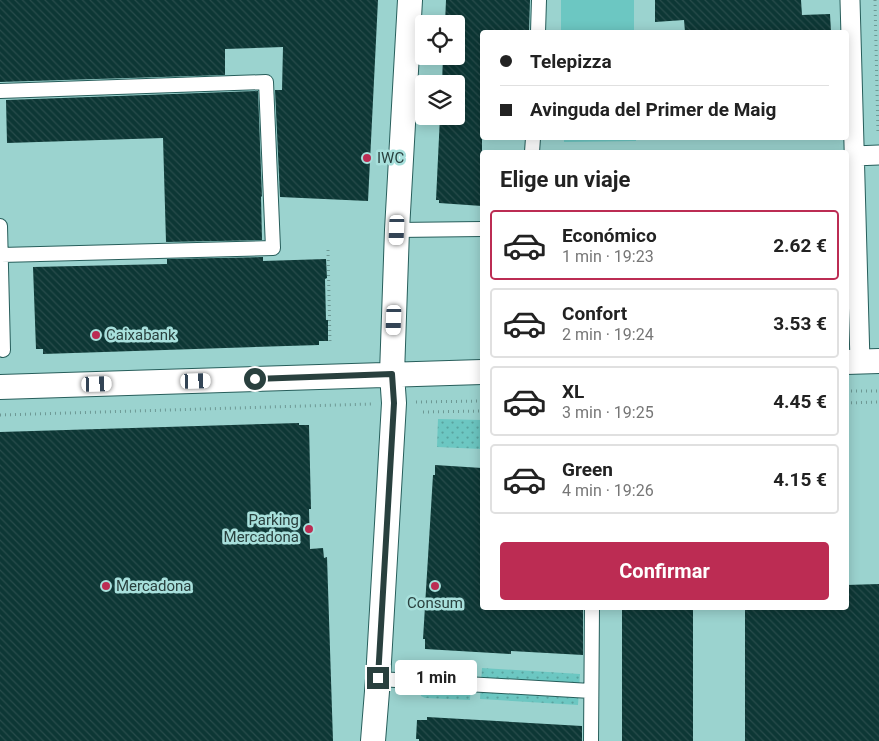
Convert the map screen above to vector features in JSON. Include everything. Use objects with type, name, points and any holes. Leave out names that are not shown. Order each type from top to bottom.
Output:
[{"type":"street","points":[[373,741],[394,403],[392,374],[397,230],[410,0]]},
{"type":"street","points":[[538,30],[540,0]]},
{"type":"street","points":[[850,0],[854,156],[851,222],[862,362]]},
{"type":"street","points":[[0,91],[266,82],[273,248],[1,255]]},
{"type":"street","points":[[854,156],[879,156]]},
{"type":"street","points":[[0,226],[3,350]]},
{"type":"street","points":[[397,230],[480,229]]},
{"type":"street","points":[[0,387],[480,372]]},
{"type":"street","points":[[591,741],[592,610]]},
{"type":"street","points":[[378,678],[591,691]]},
{"type":"path","points":[[875,0],[879,156]]},
{"type":"path","points":[[328,250],[330,343]]},
{"type":"path","points":[[849,391],[879,390]]},
{"type":"path","points":[[425,402],[480,401]]},
{"type":"path","points":[[849,403],[879,402]]},
{"type":"path","points":[[0,415],[374,404]]},
{"type":"path","points":[[423,412],[480,411]]},
{"type":"shaded area","points":[[561,0],[634,0],[634,30],[561,30]]},
{"type":"shaded area","points":[[564,140],[636,140],[636,141],[564,142]]},
{"type":"shaded area","points":[[438,419],[480,420],[480,449],[437,447]]},
{"type":"shaded area","points":[[427,664],[472,668],[470,700],[425,698],[421,696],[423,670]]},
{"type":"shaded area","points":[[482,668],[580,674],[578,705],[480,699]]},
{"type":"building","points":[[0,0],[378,0],[368,201],[280,197],[275,90],[282,90],[283,47],[225,49],[225,75],[0,82]]},
{"type":"building","points":[[446,0],[530,0],[529,30],[480,30],[480,140],[482,140],[482,150],[480,150],[480,206],[439,203],[439,200],[436,200],[440,125],[465,125],[465,75],[442,75],[443,65],[465,65],[465,15],[445,15]]},
{"type":"building","points":[[655,0],[801,0],[802,15],[830,14],[831,30],[685,30],[684,20],[655,22]]},
{"type":"building","points":[[258,91],[262,240],[166,242],[163,138],[7,143],[6,100]]},
{"type":"building","points":[[263,257],[263,261],[326,259],[328,341],[319,341],[319,345],[43,354],[43,349],[36,349],[33,267],[167,264],[167,259]]},
{"type":"building","points":[[299,423],[299,425],[309,425],[310,549],[323,548],[324,558],[327,557],[333,741],[0,741],[0,432]]},
{"type":"building","points":[[435,465],[480,468],[480,610],[583,610],[583,655],[511,651],[511,654],[425,649],[425,639],[423,639],[433,475],[435,475]]},
{"type":"building","points":[[879,584],[879,741],[745,741],[745,610],[849,610],[849,585]]},
{"type":"building","points":[[622,610],[693,610],[693,741],[622,741]]},
{"type":"building","points":[[427,717],[582,726],[582,741],[419,741],[419,739],[416,739],[417,720],[427,720]]},
{"type":"place","name":"IWC","points":[[367,158]]},
{"type":"place","name":"Caixabank","points":[[96,335]]},
{"type":"place","name":"Parking Mercadona","points":[[309,529]]},
{"type":"place","name":"Mercadona","points":[[106,586]]},
{"type":"place","name":"Consum","points":[[435,586]]},
{"type":"route","points":[[255,379],[392,374],[394,403],[378,678]]}]
